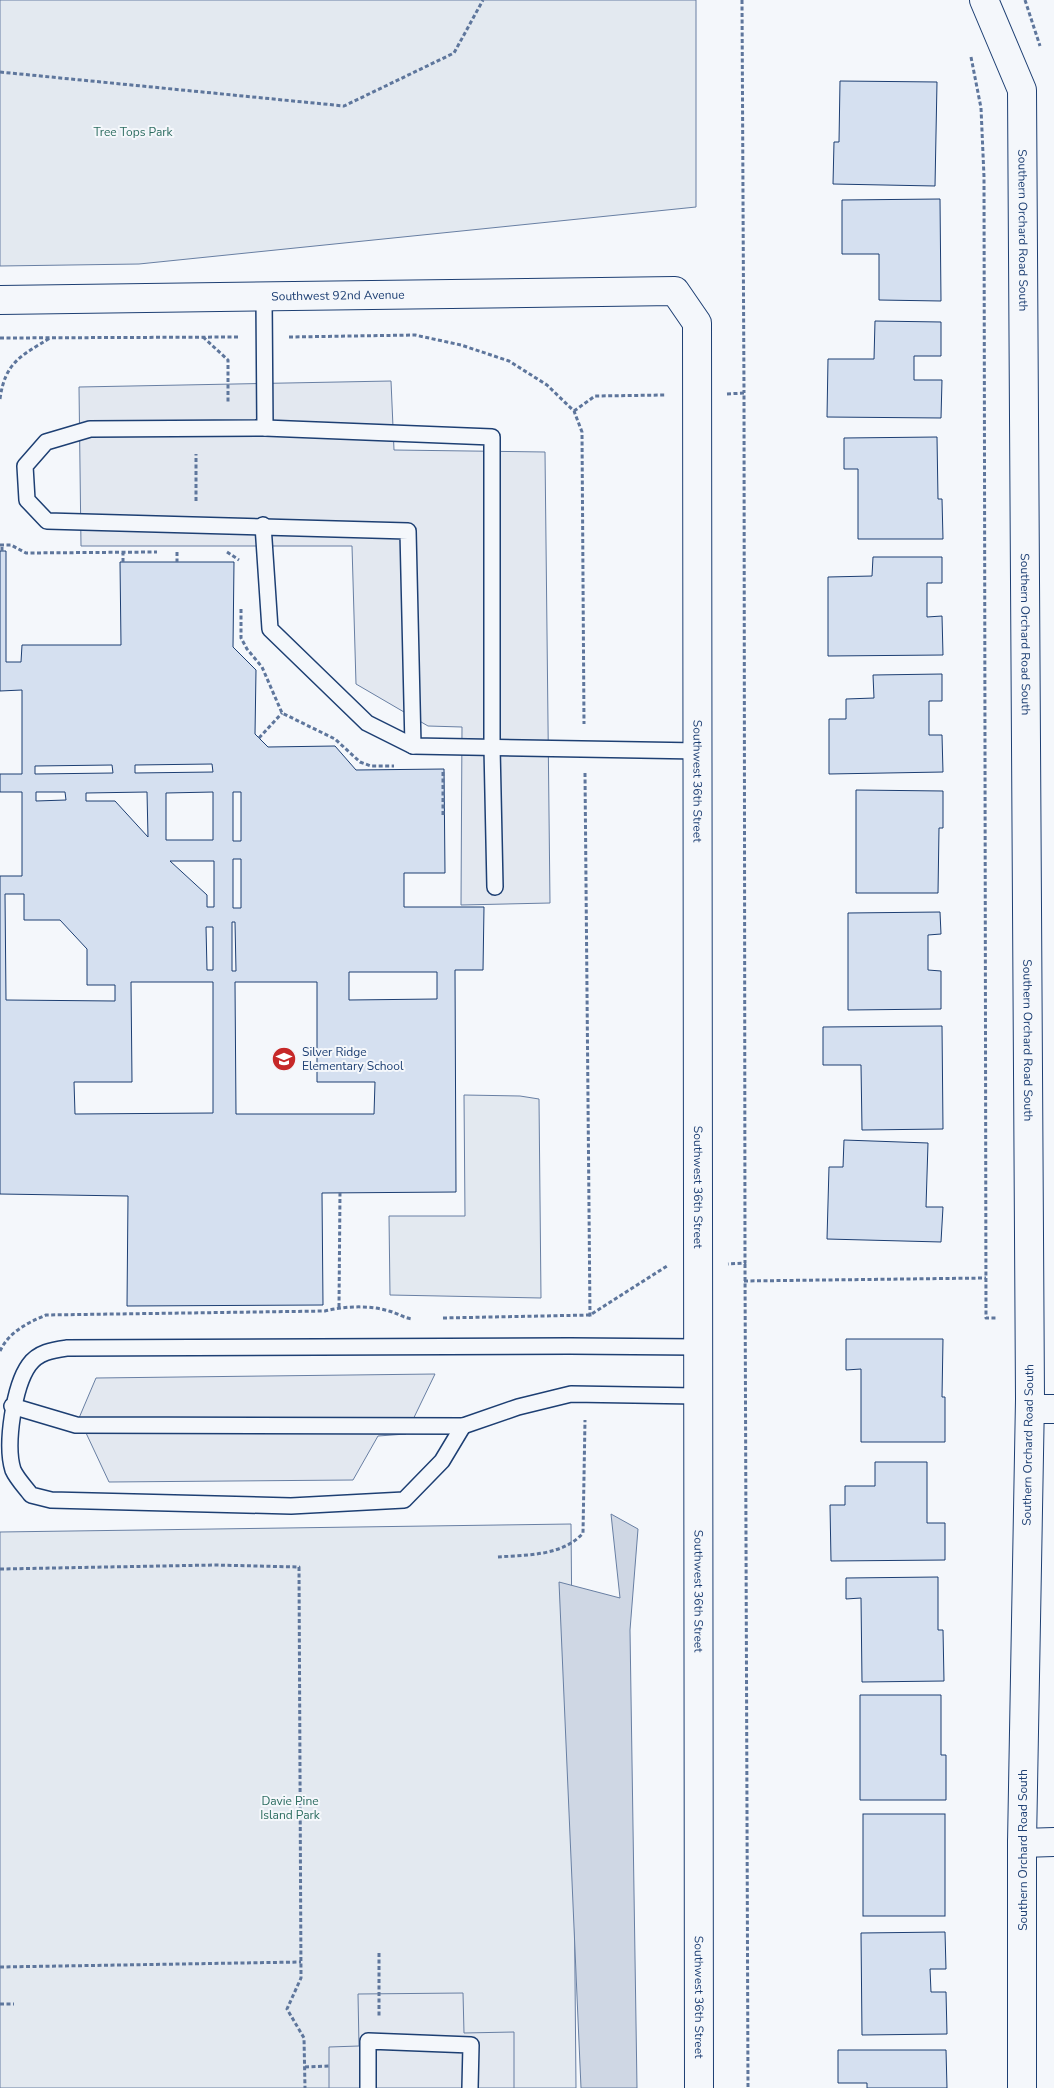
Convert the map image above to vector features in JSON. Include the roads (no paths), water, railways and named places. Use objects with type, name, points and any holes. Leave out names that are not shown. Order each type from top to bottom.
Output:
[{"type":"street","name":"Southern Orchard Road South","points":[[984,0],[1022,90],[1029,1318],[1042,1409],[1022,1843],[1022,2088]]},
{"type":"street","name":"Southwest 92nd Avenue","points":[[0,300],[264,298],[675,291]]},
{"type":"street","name":"Southwest 36th Street","points":[[675,291],[697,323],[699,751],[697,1396],[698,2088]]},
{"type":"street","points":[[1022,1843],[1054,1842]]},
{"type":"lane","points":[[264,298],[265,428]]},
{"type":"lane","points":[[412,746],[408,531],[263,525],[47,521],[27,500],[25,466],[46,442],[90,429],[265,428],[492,438],[492,747],[495,887]]},
{"type":"lane","points":[[263,525],[270,629],[367,723],[412,746],[699,751]]},
{"type":"lane","points":[[463,1426],[442,1461],[404,1500],[290,1506],[51,1500],[31,1495],[14,1470],[11,1443],[12,1406],[29,1364],[44,1352],[67,1348],[698,1347]]},
{"type":"lane","points":[[12,1406],[76,1425],[463,1426],[518,1407],[571,1394],[697,1396]]},
{"type":"lane","points":[[368,2088],[368,2041],[471,2045],[470,2088]]},
{"type":"place","name":"Silver Ridge Elementary School","points":[[284,1059]]},
{"type":"park label","name":"Tree Tops Park","points":[[133,132]]},
{"type":"park label","name":"Davie Pine Island Park","points":[[290,1808]]}]
